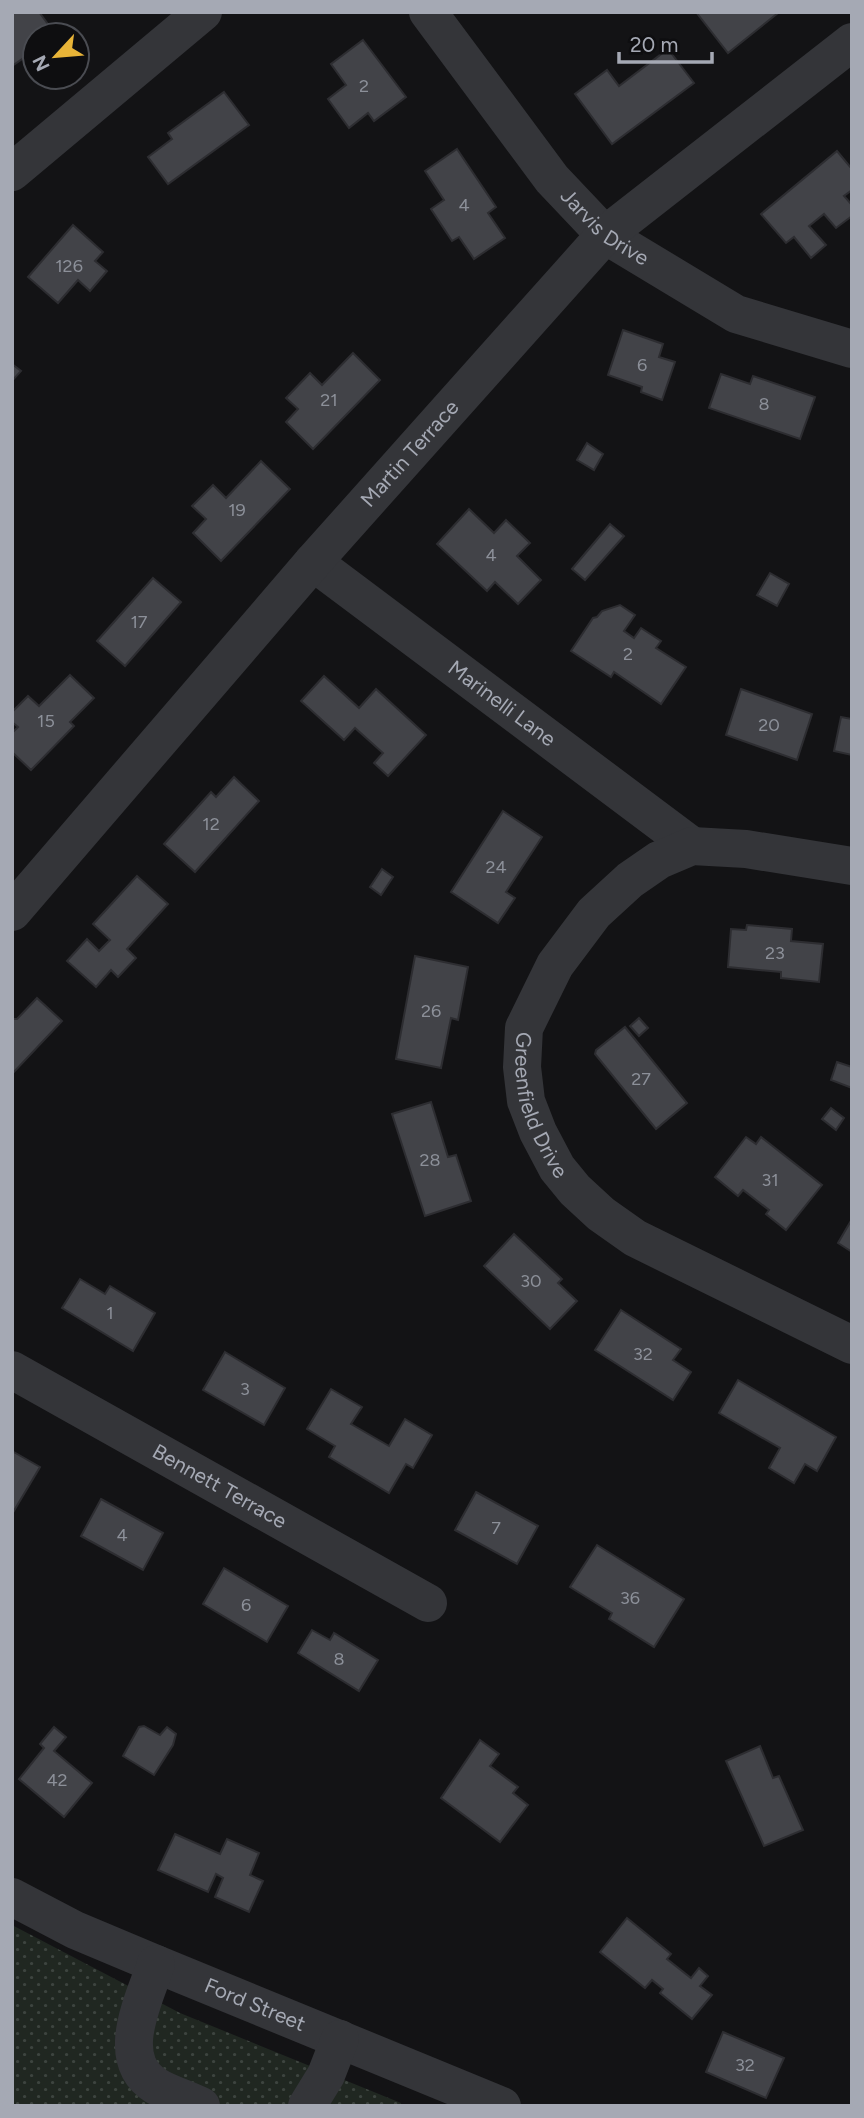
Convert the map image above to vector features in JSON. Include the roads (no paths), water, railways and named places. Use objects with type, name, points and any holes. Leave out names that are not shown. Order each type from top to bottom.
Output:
[{"type":"street","points":[[12,172],[203,12]]},
{"type":"street","name":"Jarvis Drive","points":[[428,12],[552,179],[605,235],[736,314],[852,349]]},
{"type":"street","name":"Martin Terrace","points":[[12,912],[313,562],[605,235],[852,42]]},
{"type":"street","name":"Marinelli Lane","points":[[313,562],[692,846]]},
{"type":"street","name":"Greenfield Drive","points":[[852,866],[746,849],[692,846],[659,860],[630,880],[594,913],[555,965],[524,1028],[522,1067],[526,1101],[556,1168],[601,1214],[635,1238],[852,1345]]},
{"type":"street","name":"Bennett Terrace","points":[[12,1370],[428,1603]]},
{"type":"street","name":"Ford Street","points":[[12,1897],[75,1930],[502,2106]]},
{"type":"street","points":[[156,1964],[136,2021],[133,2044],[136,2061],[143,2076],[156,2086],[201,2106]]},
{"type":"street","points":[[307,2106],[326,2075],[340,2039]]}]
